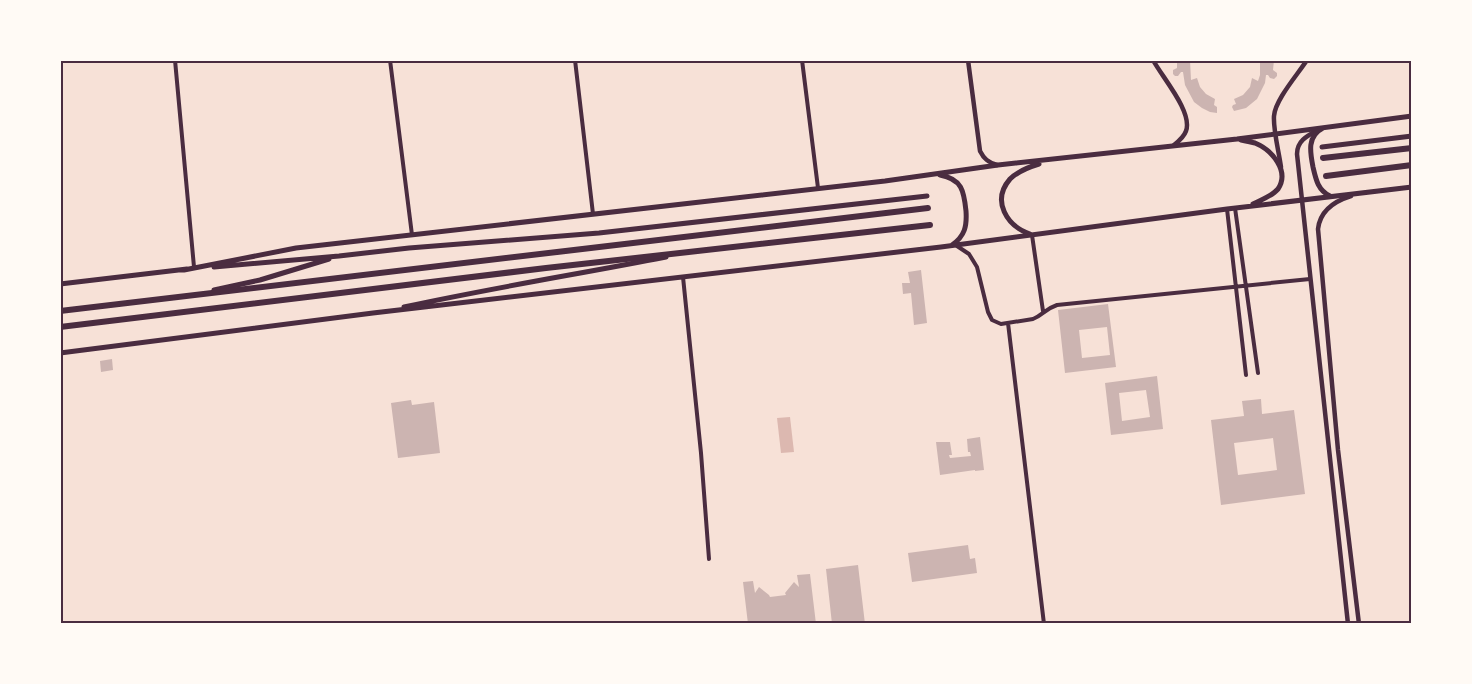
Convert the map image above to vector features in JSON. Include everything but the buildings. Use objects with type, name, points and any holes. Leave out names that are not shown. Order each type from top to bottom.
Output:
[{"type":"main road","points":[[184,270],[297,248],[1237,139],[1412,116]]},
{"type":"main road","points":[[1328,126],[1319,130],[1313,137],[1309,152],[1316,181],[1324,194],[1330,196]]},
{"type":"main road","points":[[1322,147],[1412,136]]},
{"type":"main road","points":[[1237,139],[1265,149],[1275,157],[1282,170],[1278,188],[1270,195],[1245,207]]},
{"type":"main road","points":[[1323,158],[1412,148]]},
{"type":"main road","points":[[1032,235],[1016,228],[1007,218],[1002,204],[1004,190],[1017,173],[1053,160]]},
{"type":"main road","points":[[1326,176],[1412,165]]},
{"type":"main road","points":[[932,174],[950,178],[959,185],[964,195],[967,222],[964,234],[950,246],[941,248]]},
{"type":"main road","points":[[60,351],[941,248],[1227,209],[1412,187]]},
{"type":"main road","points":[[60,284],[303,258],[610,232],[927,196]]},
{"type":"main road","points":[[60,311],[928,207]]},
{"type":"main road","points":[[60,327],[930,225]]},
{"type":"main road","points":[[373,313],[693,252]]},
{"type":"main road","points":[[188,296],[260,280],[339,256]]},
{"type":"street","points":[[175,60],[194,267]]},
{"type":"street","points":[[390,60],[412,235]]},
{"type":"street","points":[[575,60],[593,214]]},
{"type":"street","points":[[802,60],[818,188]]},
{"type":"street","points":[[968,60],[980,151],[989,162],[998,165]]},
{"type":"street","points":[[1153,60],[1183,108],[1188,123],[1182,139],[1173,146]]},
{"type":"street","points":[[1282,170],[1274,117],[1275,108],[1307,60]]},
{"type":"street","points":[[1319,130],[1306,137],[1297,148],[1348,624]]},
{"type":"street","points":[[1359,624],[1338,450],[1318,229],[1320,219],[1329,207],[1340,200],[1362,193]]},
{"type":"street","points":[[1235,208],[1258,373]]},
{"type":"street","points":[[1227,209],[1246,375]]},
{"type":"street","points":[[1032,235],[1043,311]]},
{"type":"street","points":[[956,246],[969,254],[977,267],[988,312],[992,320],[1001,324],[1033,319],[1043,311],[1057,305],[1310,279]]},
{"type":"street","points":[[682,277],[709,559]]},
{"type":"street","points":[[1008,323],[1044,624]]},
{"type":"shaded area","points":[[790,417],[794,452],[781,453],[777,418]]}]
